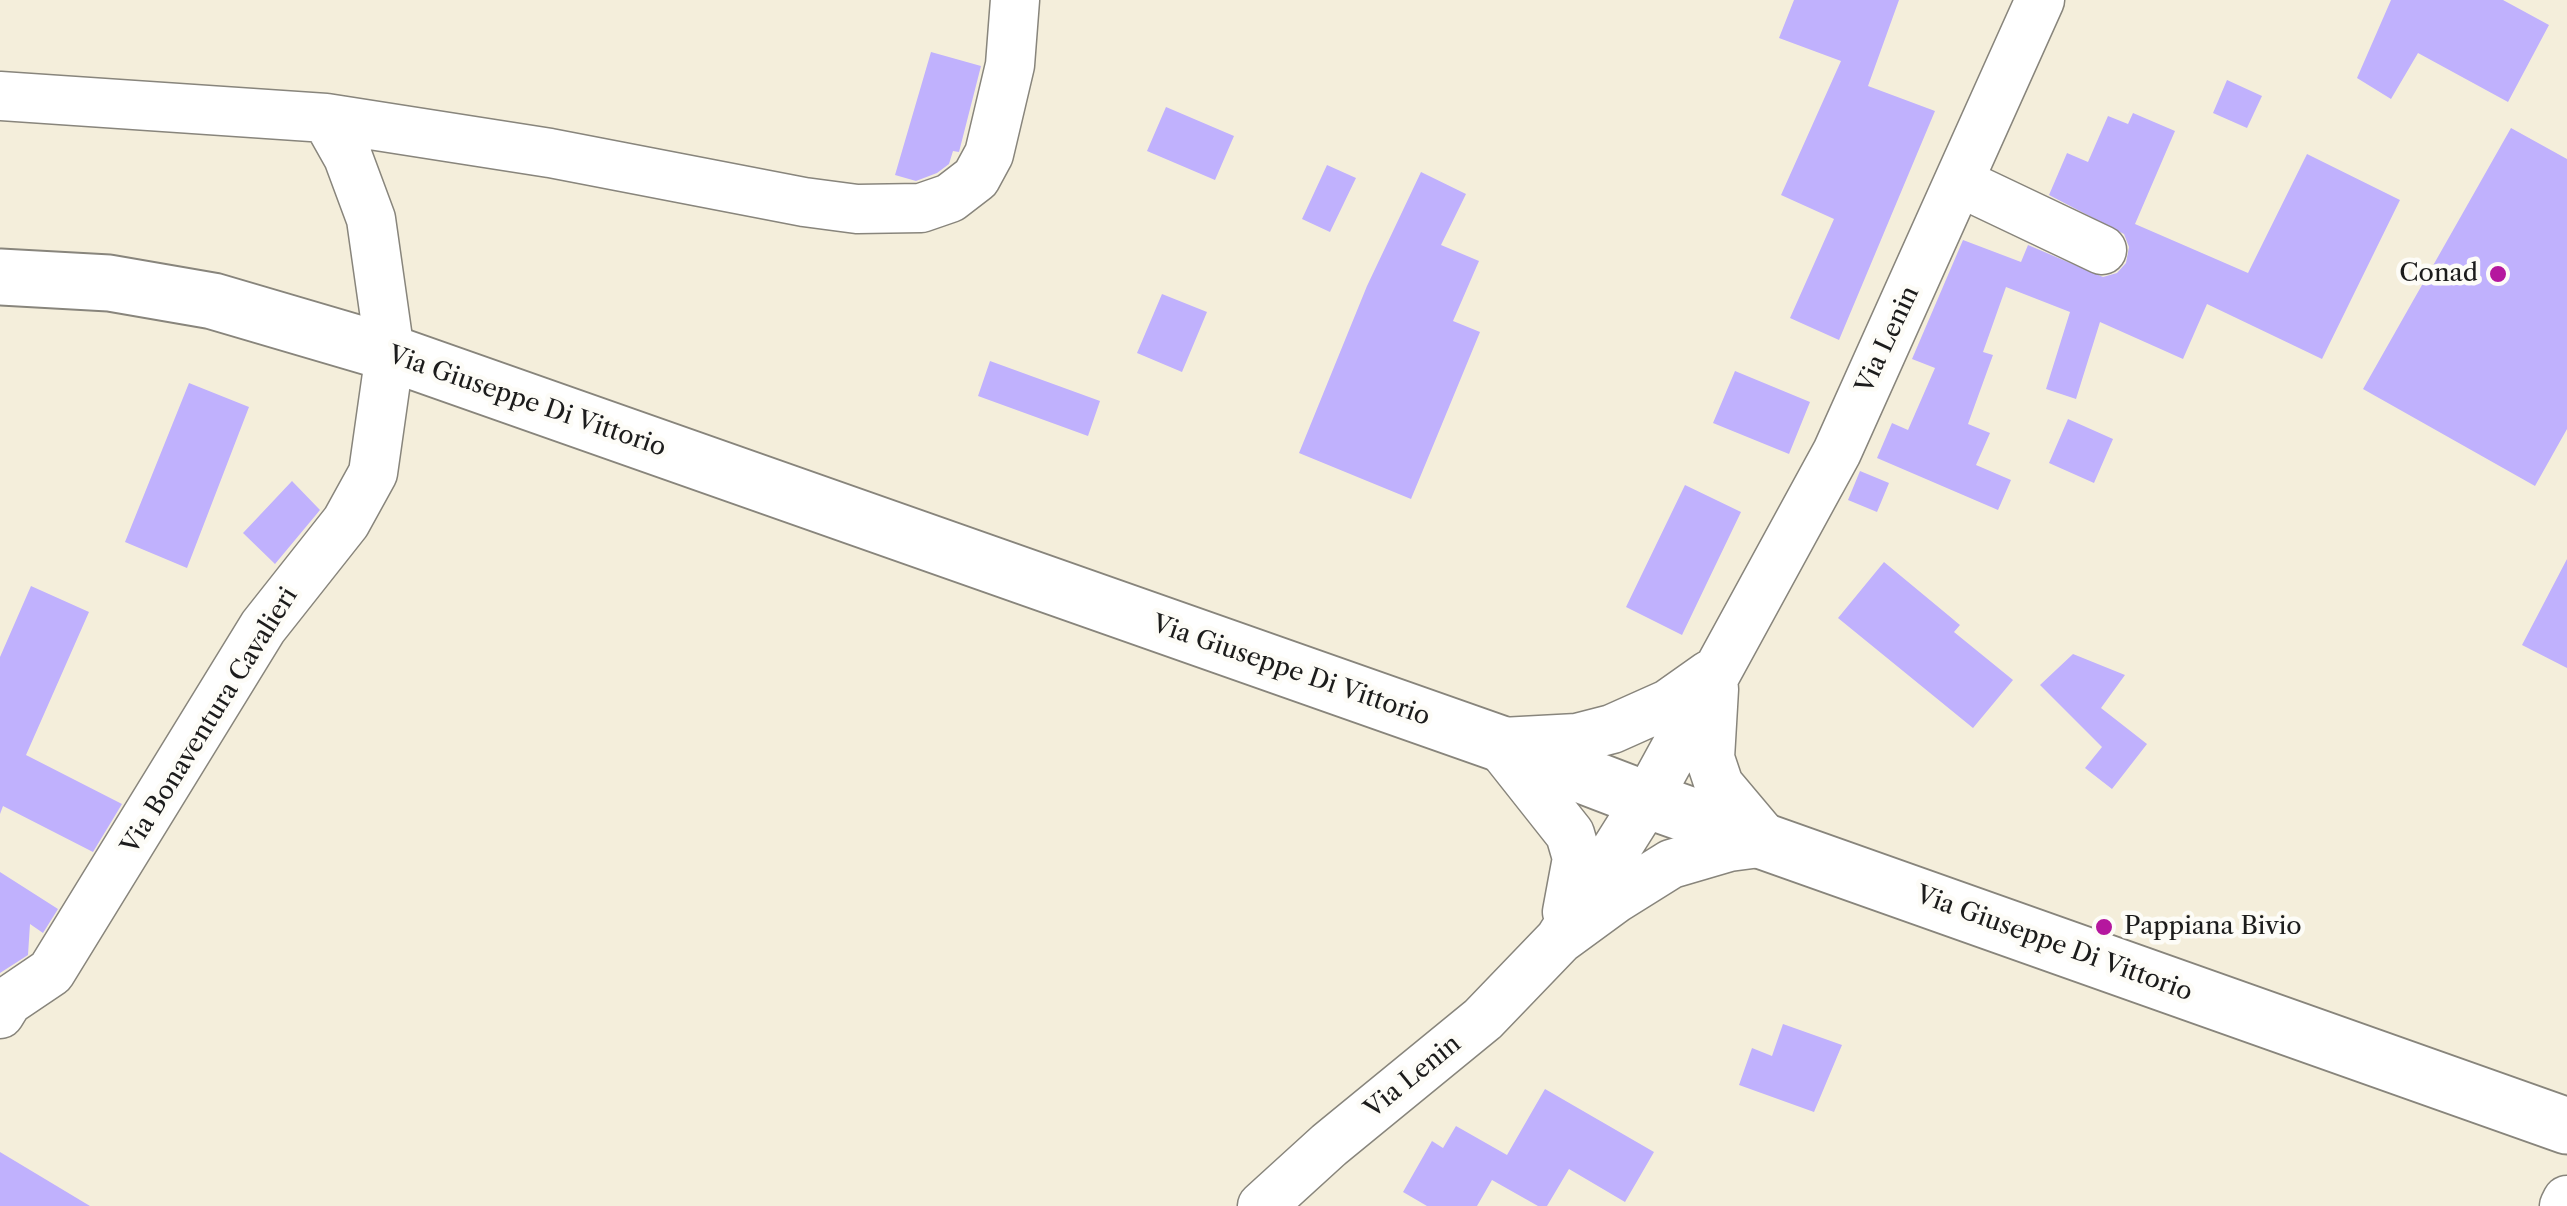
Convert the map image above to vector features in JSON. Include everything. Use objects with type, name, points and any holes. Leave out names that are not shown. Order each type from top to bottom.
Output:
[{"type":"main road","name":"Via Giuseppe Di Vittorio","points":[[0,277],[109,282],[213,301],[390,354],[1498,743],[1646,800],[2567,1126]]},
{"type":"street","points":[[0,96],[326,118],[550,153],[804,202],[856,209],[921,208],[950,198],[976,178],[989,154],[1010,65],[1015,0]]},
{"type":"street","name":"Via Lenin","points":[[1262,1206],[1483,1020],[1559,940],[1646,800],[1837,452],[2040,0]]},
{"type":"street","name":"Via Bonaventura Cavalieri","points":[[3,1004],[51,972],[264,626],[346,522],[372,473],[390,354],[371,219],[348,157],[326,118]]},
{"type":"street","points":[[1961,183],[2102,250]]},
{"type":"street","name":"Via Lenin","points":[[1498,743],[1578,738],[1612,730],[1668,704],[1716,670]]},
{"type":"street","name":"Via Lenin","points":[[1716,670],[1710,758],[1719,785],[1767,842]]},
{"type":"street","name":"Via Lenin","points":[[1498,743],[1570,834],[1577,858],[1575,883],[1559,940]]},
{"type":"street","name":"Via Lenin","points":[[1559,940],[1671,864],[1767,842]]},
{"type":"building","points":[[1794,0],[1899,0],[1868,86],[1935,111],[1839,340],[1790,318],[1834,219],[1781,195],[1841,61],[1779,38]]},
{"type":"building","points":[[2391,0],[2503,0],[2549,25],[2508,102],[2418,53],[2391,99],[2357,78]]},
{"type":"building","points":[[931,52],[981,66],[959,152],[953,151],[949,164],[937,173],[916,181],[895,175]]},
{"type":"building","points":[[2227,80],[2262,96],[2247,128],[2213,113]]},
{"type":"building","points":[[1166,107],[1234,136],[1215,180],[1147,151]]},
{"type":"building","points":[[2133,113],[2175,131],[2135,224],[2248,273],[2307,154],[2400,200],[2322,359],[2207,304],[2183,359],[2100,322],[2076,399],[2046,389],[2070,312],[2006,287],[1983,352],[1993,355],[1968,424],[1990,433],[1976,465],[2011,480],[1998,510],[1877,458],[1892,423],[1908,430],[1935,368],[1912,359],[1963,240],[2021,262],[2028,245],[2103,277],[2117,273],[2126,263],[2129,247],[2124,234],[2049,195],[2067,153],[2088,162],[2108,116],[2128,124]]},
{"type":"building","name":"Conad","points":[[2511,128],[2567,159],[2567,429],[2535,486],[2363,389]]},
{"type":"building","points":[[1327,165],[1356,178],[1330,232],[1302,219]]},
{"type":"building","points":[[1421,172],[1466,194],[1441,245],[1479,261],[1453,321],[1480,332],[1411,499],[1299,453],[1367,286]]},
{"type":"building","points":[[1162,294],[1207,312],[1182,372],[1137,353]]},
{"type":"building","points":[[990,361],[1100,401],[1088,436],[978,396]]},
{"type":"building","points":[[1735,371],[1810,402],[1789,454],[1713,423]]},
{"type":"building","points":[[189,383],[249,407],[187,568],[125,542]]},
{"type":"building","points":[[2068,419],[2113,439],[2094,483],[2049,463]]},
{"type":"building","points":[[1860,471],[1889,483],[1877,512],[1848,500]]},
{"type":"building","points":[[292,481],[320,510],[275,564],[243,533]]},
{"type":"building","points":[[1685,485],[1741,512],[1682,635],[1626,607]]},
{"type":"building","points":[[2567,559],[2567,668],[2522,645]]},
{"type":"building","points":[[1884,562],[1960,625],[1954,632],[2013,680],[1973,728],[1838,618]]},
{"type":"building","points":[[31,586],[89,612],[26,755],[122,804],[93,852],[3,806],[0,814],[0,657]]},
{"type":"building","points":[[2073,654],[2125,675],[2101,708],[2147,744],[2112,789],[2085,768],[2102,747],[2040,685]]},
{"type":"building","points":[[0,872],[58,909],[43,933],[30,924],[28,955],[0,973]]},
{"type":"building","points":[[1783,1024],[1842,1045],[1814,1112],[1739,1085],[1752,1048],[1772,1056]]},
{"type":"building","points":[[1545,1089],[1654,1152],[1625,1202],[1569,1169],[1547,1206],[1538,1206],[1492,1180],[1477,1206],[1427,1206],[1403,1192],[1432,1141],[1443,1148],[1456,1126],[1507,1155]]},
{"type":"building","points":[[0,1152],[90,1206],[0,1206]]},
{"type":"place","name":"Conad","points":[[2498,274]]},
{"type":"place","name":"Pappiana Bivio","points":[[2104,927]]}]
